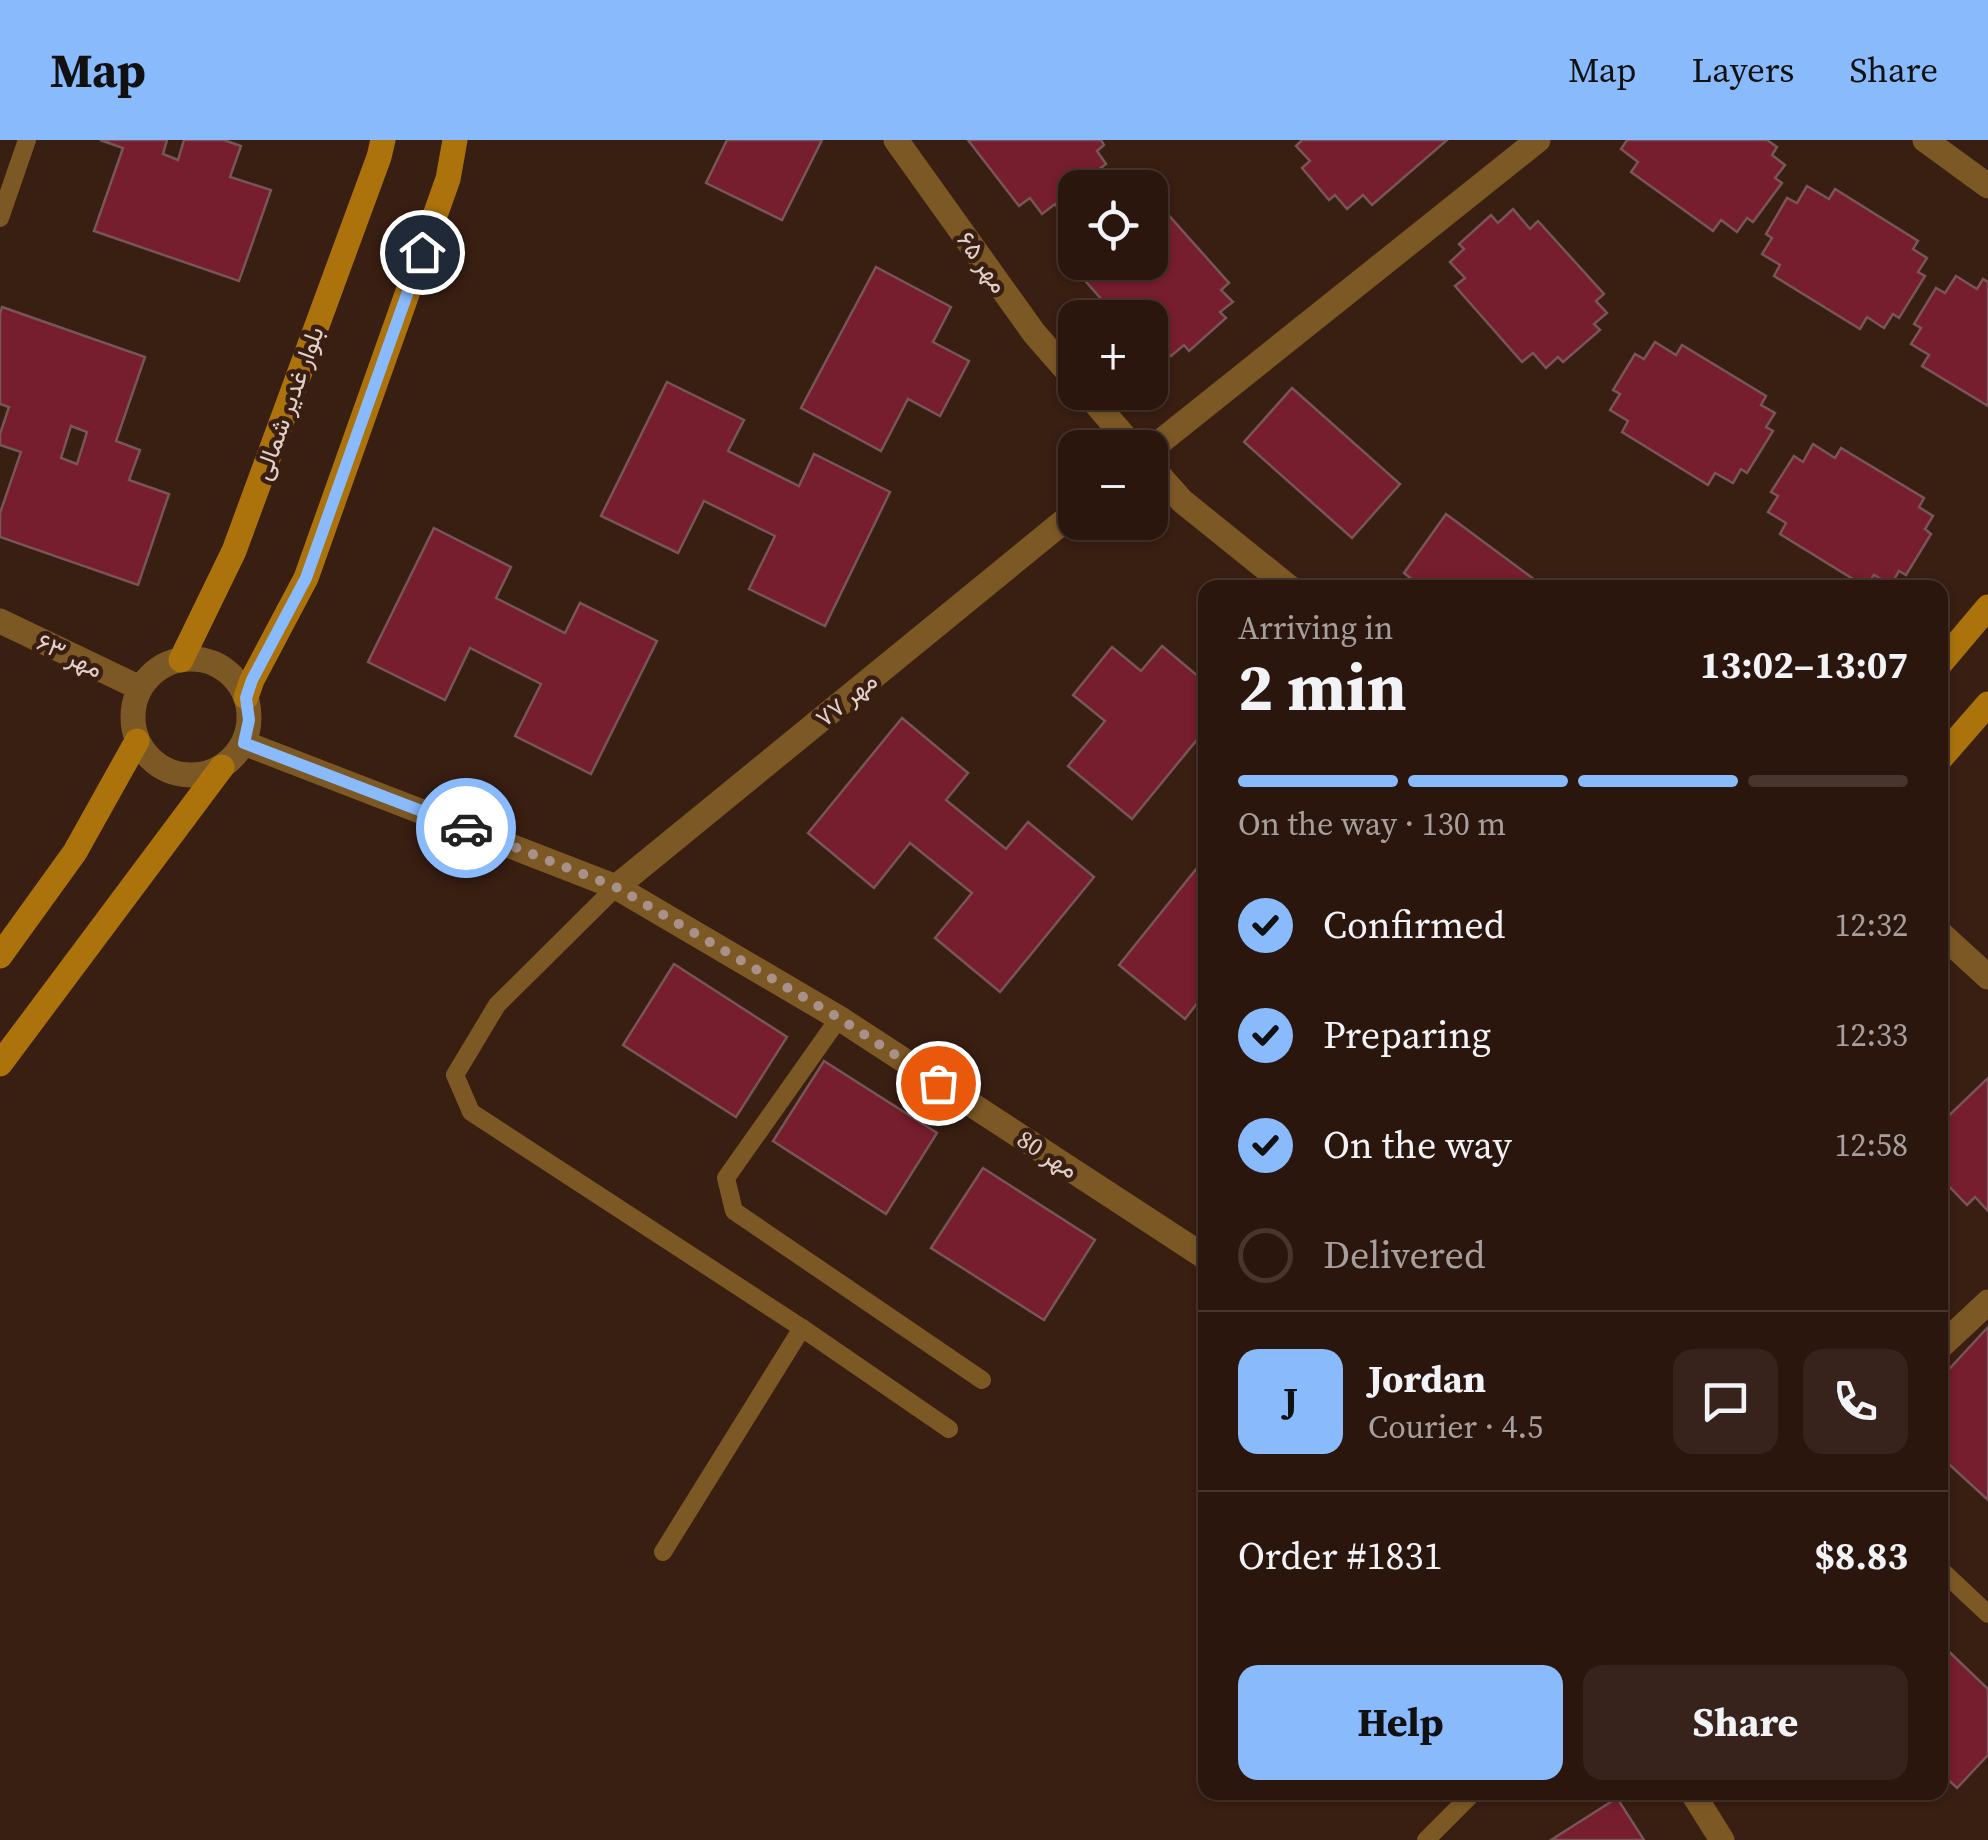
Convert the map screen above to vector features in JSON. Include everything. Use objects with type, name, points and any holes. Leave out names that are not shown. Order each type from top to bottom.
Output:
[{"type":"main road","name":"بلوار غدیر شمالی","points":[[180,660],[234,551],[383,140]]},
{"type":"main road","points":[[246,698],[306,578],[448,179],[455,140]]},
{"type":"main road","points":[[1948,654],[1988,607]]},
{"type":"main road","points":[[1948,750],[1988,704]]},
{"type":"main road","points":[[0,956],[75,852],[137,741]]},
{"type":"main road","points":[[0,1064],[222,767]]},
{"type":"street","name":"مهر ۶۵","points":[[896,140],[1034,333],[1058,361]]},
{"type":"street","points":[[1168,436],[1538,140]]},
{"type":"street","points":[[1924,140],[1988,186]]},
{"type":"street","points":[[1101,410],[1119,430]]},
{"type":"street","points":[[1168,485],[1280,580]]},
{"type":"street","name":"مهر ۷۷","points":[[616,887],[1058,526]]},
{"type":"street","name":"مهر ۶۳","points":[[0,621],[140,688]]},
{"type":"street","points":[[180,660],[201,660],[220,667],[235,680],[246,698],[249,720],[244,743],[222,767],[198,776],[174,773],[152,761],[137,741],[132,714],[140,688],[158,670],[180,660]]},
{"type":"street","name":"مهر 80","points":[[244,743],[616,887],[839,1018],[1198,1251]]},
{"type":"street","points":[[1948,940],[1988,977]]},
{"type":"street","points":[[1948,1340],[1988,1302]]},
{"type":"street","points":[[1697,1800],[1722,1840]]},
{"type":"lane","points":[[0,218],[28,140]]},
{"type":"lane","points":[[616,887],[497,1005],[455,1075],[472,1112],[949,1429]]},
{"type":"lane","points":[[839,1018],[726,1178],[734,1211],[982,1380]]},
{"type":"lane","points":[[664,1552],[802,1328]]},
{"type":"lane","points":[[1948,1576],[1988,1614]]},
{"type":"lane","points":[[1426,1840],[1466,1800]]},
{"type":"building","points":[[100,140],[167,140],[163,154],[178,160],[184,140],[224,140],[241,146],[230,177],[271,190],[239,281],[94,231],[123,148]]},
{"type":"building","points":[[727,140],[822,140],[782,220],[706,183]]},
{"type":"building","points":[[968,140],[1101,140],[1104,145],[1097,151],[1106,164],[1098,170],[1058,170],[1058,208],[1055,204],[1042,214],[1030,198],[1019,206]]},
{"type":"building","points":[[1302,140],[1447,140],[1372,205],[1363,195],[1347,209],[1335,195],[1329,200],[1302,168],[1310,161],[1296,146]]},
{"type":"building","points":[[1627,140],[1767,140],[1777,147],[1772,155],[1785,165],[1775,178],[1782,183],[1753,222],[1747,218],[1737,232],[1721,220],[1713,231],[1631,172],[1638,162],[1621,149]]},
{"type":"building","points":[[1807,186],[1829,199],[1835,189],[1918,241],[1913,249],[1927,258],[1918,272],[1925,276],[1899,318],[1893,314],[1884,328],[1867,317],[1860,329],[1774,276],[1780,265],[1762,254],[1772,238],[1766,234],[1787,198],[1797,203]]},
{"type":"building","points":[[1513,209],[1530,229],[1538,221],[1604,294],[1596,301],[1607,313],[1594,324],[1600,330],[1563,362],[1558,357],[1546,368],[1533,353],[1522,362],[1455,286],[1465,278],[1450,262],[1464,249],[1459,244],[1491,215],[1498,223]]},
{"type":"building","points":[[1168,214],[1229,283],[1221,290],[1233,302],[1220,312],[1226,318],[1189,351],[1184,345],[1171,356],[1168,300],[1102,300],[1084,280],[1168,280]]},
{"type":"building","points":[[876,267],[951,307],[933,342],[969,361],[940,416],[908,399],[881,451],[801,408]]},
{"type":"building","points":[[1956,276],[1977,289],[1983,279],[1988,282],[1988,406],[1922,366],[1929,355],[1911,344],[1921,328],[1914,324],[1936,288],[1945,293]]},
{"type":"building","points":[[2,307],[145,357],[116,441],[140,450],[129,480],[169,494],[138,585],[0,537],[0,513],[21,452],[0,445],[9,407],[0,404]],"holes":[[[71,426],[87,432],[77,464],[61,458]]]},
{"type":"building","points":[[1655,342],[1676,355],[1682,345],[1766,396],[1761,405],[1775,413],[1766,427],[1773,431],[1747,473],[1741,469],[1733,483],[1715,473],[1708,485],[1622,432],[1628,421],[1610,410],[1620,394],[1613,390],[1635,354],[1644,359]]},
{"type":"building","points":[[667,382],[744,420],[728,451],[799,486],[814,454],[890,492],[825,626],[749,589],[775,536],[704,501],[678,553],[601,516]]},
{"type":"building","points":[[1292,388],[1400,484],[1352,538],[1244,442]]},
{"type":"building","points":[[1813,444],[1835,458],[1841,448],[1924,498],[1919,507],[1933,516],[1925,529],[1931,534],[1906,575],[1899,571],[1894,580],[1874,575],[1871,580],[1855,580],[1780,534],[1786,523],[1768,512],[1778,496],[1771,492],[1794,456],[1803,462]]},
{"type":"building","points":[[1446,514],[1535,580],[1413,580],[1404,573]]},
{"type":"building","points":[[434,528],[511,567],[496,598],[565,633],[580,603],[657,641],[591,774],[515,736],[541,684],[470,648],[445,700],[368,662]]},
{"type":"building","points":[[1162,646],[1198,676],[1198,739],[1132,819],[1068,766],[1105,721],[1073,695],[1112,647],[1141,671]]},
{"type":"building","points":[[902,718],[968,773],[946,800],[1006,849],[1028,822],[1094,877],[1000,992],[935,938],[972,893],[910,843],[874,888],[808,833]]},
{"type":"building","points":[[1198,867],[1198,1002],[1185,1019],[1119,965]]},
{"type":"building","points":[[674,964],[787,1037],[736,1117],[623,1045]]},
{"type":"building","points":[[824,1061],[937,1133],[886,1214],[773,1141]]},
{"type":"building","points":[[1988,1078],[1988,1211],[1975,1197],[1967,1205],[1948,1185],[1948,1116]]},
{"type":"building","points":[[983,1168],[1095,1240],[1044,1320],[931,1248]]},
{"type":"building","points":[[1988,1327],[1988,1500],[1948,1463],[1948,1370]]},
{"type":"building","points":[[1948,1651],[1988,1689],[1988,1755],[1957,1788],[1948,1780]]},
{"type":"building","points":[[1618,1800],[1644,1840],[1551,1840]]},
{"type":"way so far","points":[[466,828],[616,887],[839,1018],[938,1083]]},
{"type":"route","points":[[422,252],[306,578],[252,680],[246,698],[249,720],[244,743],[466,828]]}]
